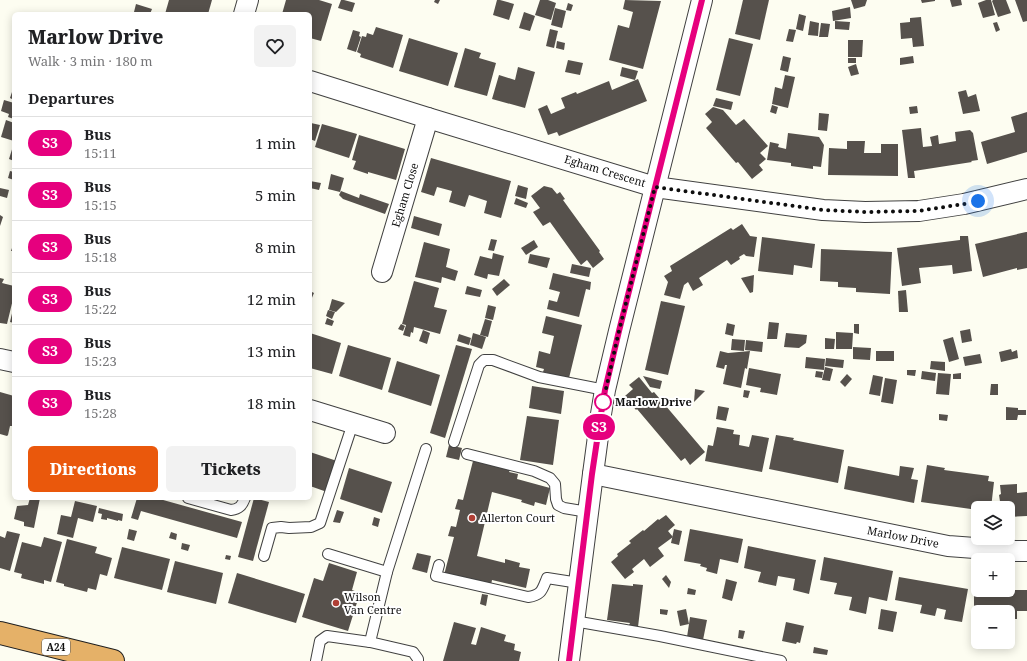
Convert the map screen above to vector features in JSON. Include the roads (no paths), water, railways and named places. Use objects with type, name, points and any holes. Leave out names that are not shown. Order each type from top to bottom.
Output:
[{"type":"highway","name":"A24","points":[[0,632],[113,661]]},
{"type":"street","points":[[245,12],[248,0]]},
{"type":"street","points":[[569,661],[592,474],[605,390],[702,0]]},
{"type":"street","name":"Egham Crescent","points":[[312,82],[655,187],[823,210],[865,212],[918,211],[971,203],[1027,189]]},
{"type":"street","name":"Egham Close","points":[[382,272],[428,118]]},
{"type":"street","points":[[0,359],[12,362]]},
{"type":"street","points":[[312,411],[385,433]]},
{"type":"street","name":"Marlow Drive","points":[[592,474],[948,546],[1027,551]]},
{"type":"lane","points":[[454,442],[479,365],[484,360],[493,360],[539,377],[605,390]]},
{"type":"lane","points":[[264,556],[272,528],[311,528],[320,523],[353,423]]},
{"type":"lane","points":[[370,642],[387,572],[426,449]]},
{"type":"lane","points":[[467,454],[534,471],[550,478],[555,484],[558,505],[564,508],[588,512]]},
{"type":"lane","points":[[195,500],[231,510],[236,510],[240,507],[244,500]]},
{"type":"lane","points":[[328,554],[387,572]]},
{"type":"lane","points":[[439,565],[436,576],[528,597],[536,596],[542,591],[547,578],[579,583]]},
{"type":"lane","points":[[574,621],[660,636],[781,661]]},
{"type":"lane","points":[[316,661],[320,641],[327,636],[370,642],[413,652],[418,661]]},
{"type":"place","name":"Marlow Drive","points":[[603,402]]},
{"type":"place","name":"Allerton Court","points":[[472,518]]},
{"type":"place","name":"Wilson Van Centre","points":[[336,603]]}]
